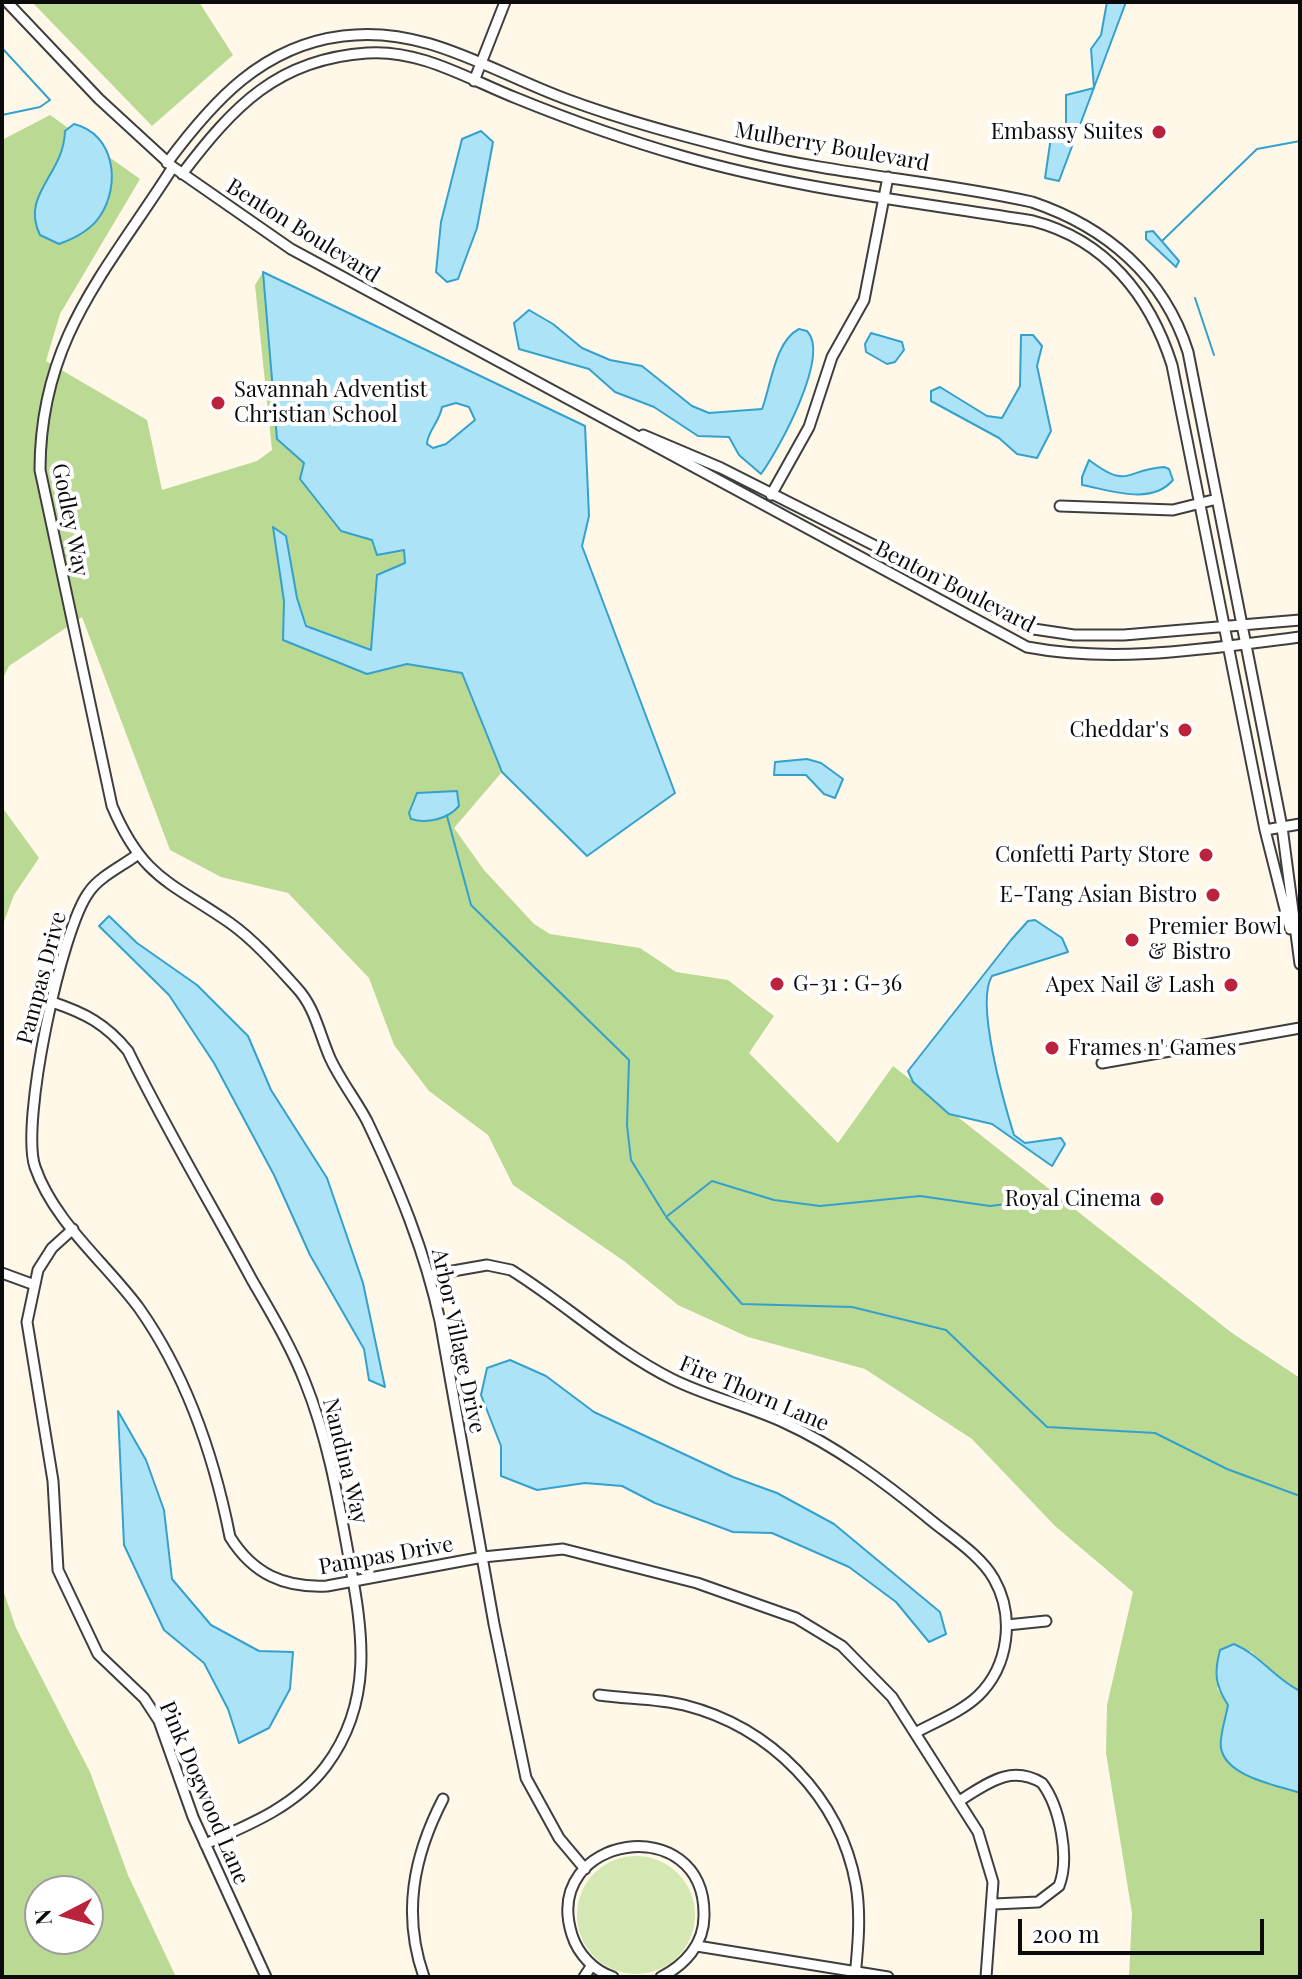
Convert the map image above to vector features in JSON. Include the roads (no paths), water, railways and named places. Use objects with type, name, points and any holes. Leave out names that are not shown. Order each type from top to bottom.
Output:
[{"type":"street","name":"Benton Boulevard","points":[[7,2],[99,99],[170,165],[257,227],[339,277],[1027,647],[1071,655],[1230,646],[1300,637]]},
{"type":"street","points":[[474,81],[505,2]]},
{"type":"street","name":"Mulberry Boulevard","points":[[170,165],[226,91],[258,67],[308,44],[358,34],[397,35],[433,43],[565,99],[672,132],[750,153],[1011,197],[1060,211],[1092,227],[1131,258],[1159,291],[1183,338],[1248,643],[1282,827],[1300,966]]},
{"type":"street","points":[[308,44],[312,63]]},
{"type":"street","name":"Mulberry Boulevard","points":[[182,174],[242,102],[263,85],[312,63],[357,54],[384,53],[435,63],[538,107],[677,155],[885,197],[1053,226],[1091,247],[1130,281],[1161,331],[1172,365],[1265,830],[1300,966]]},
{"type":"street","name":"Godley Way","points":[[137,855],[112,806],[106,781],[40,470],[40,424],[47,388],[70,325],[170,165]]},
{"type":"street","points":[[771,495],[809,427],[832,357],[864,300],[888,177]]},
{"type":"street","name":"Benton Boulevard","points":[[625,429],[661,440],[933,575],[1027,628],[1099,635],[1227,628],[1300,620]]},
{"type":"street","points":[[1060,506],[1173,510],[1217,499]]},
{"type":"street","points":[[1265,830],[1300,824]]},
{"type":"street","name":"Pampas Drive","points":[[137,855],[90,890],[79,910],[39,1051],[34,1166],[50,1197],[73,1229],[140,1310],[175,1371],[202,1427],[230,1537],[240,1552],[263,1573],[301,1587],[538,1550],[584,1551],[697,1583],[796,1618],[842,1646],[892,1697],[959,1801],[986,1853],[994,1904],[986,1977]]},
{"type":"street","name":"Arbor Village Drive","points":[[137,855],[173,889],[232,925],[305,999],[331,1059],[365,1119],[404,1201],[430,1275],[526,1778],[559,1838],[585,1869]]},
{"type":"street","name":"Nandina Way","points":[[52,1002],[86,1014],[109,1028],[128,1051],[284,1337],[321,1425],[363,1634],[362,1681],[352,1723],[326,1767],[289,1801],[247,1826],[205,1844]]},
{"type":"street","points":[[1102,1063],[1300,1028]]},
{"type":"street","name":"Pink Dogwood Lane","points":[[73,1229],[52,1248],[32,1284],[27,1322],[53,1481],[58,1570],[98,1654],[144,1698],[159,1721],[205,1844],[266,1977]]},
{"type":"street","name":"Fire Thorn Lane","points":[[430,1275],[487,1265],[511,1270],[646,1365],[680,1382],[787,1423],[831,1447],[904,1498],[966,1550],[994,1578],[1007,1625],[1004,1650],[996,1674],[977,1697],[915,1733]]},
{"type":"street","points":[[2,1273],[32,1284]]},
{"type":"street","points":[[1007,1625],[1046,1621]]},
{"type":"street","points":[[599,1695],[682,1704],[717,1715],[762,1738],[809,1782],[831,1813],[856,1886],[859,1929],[856,1975]]},
{"type":"street","points":[[959,1801],[990,1782],[1017,1773],[1042,1783],[1054,1806],[1064,1861],[1059,1886],[1038,1902],[994,1904]]},
{"type":"street","points":[[424,1977],[415,1950],[413,1876],[427,1830],[443,1799]]},
{"type":"street","points":[[613,1977],[592,1965],[577,1946],[569,1923],[569,1902],[585,1869],[601,1854],[635,1844],[670,1853],[694,1875],[701,1890],[704,1923],[697,1946],[679,1967],[661,1977]]},
{"type":"street","points":[[697,1946],[856,1975],[888,1977]]},
{"type":"street","points":[[584,1977],[592,1965]]},
{"type":"water","points":[[1107,2],[1126,2],[1094,88],[1091,49],[1101,35]]},
{"type":"water","points":[[1094,88],[1059,181],[1045,178],[1051,137],[1066,129],[1066,95]]},
{"type":"water","points":[[74,124],[88,130],[106,149],[112,176],[111,190],[107,204],[92,226],[59,244],[40,235],[35,208],[58,160],[65,131]]},
{"type":"water","points":[[481,131],[493,142],[477,228],[458,279],[447,282],[436,272],[441,222],[462,139]]},
{"type":"water","points":[[1153,231],[1179,261],[1176,267],[1146,239],[1146,232]]},
{"type":"water","points":[[263,272],[585,426],[589,516],[582,546],[675,793],[587,856],[502,772],[462,673],[407,664],[367,674],[283,640],[284,601],[273,527],[286,536],[297,598],[306,626],[371,650],[377,575],[405,563],[404,550],[377,555],[372,540],[341,531],[300,479],[304,463],[277,439]],"holes":[[[456,403],[469,407],[475,420],[446,444],[433,448],[427,444],[442,407]]]},
{"type":"water","points":[[529,310],[553,324],[582,348],[610,360],[642,366],[692,406],[709,413],[762,409],[779,353],[784,343],[799,329],[807,331],[813,343],[812,360],[799,403],[761,474],[739,455],[729,437],[698,436],[654,407],[615,392],[589,369],[519,349],[514,323]]},
{"type":"water","points":[[871,333],[902,342],[904,350],[895,362],[887,364],[866,352],[865,344]]},
{"type":"water","points":[[1021,335],[1033,335],[1042,346],[1037,366],[1051,431],[1037,458],[1017,454],[999,438],[931,401],[931,391],[940,387],[987,416],[1002,418],[1020,386]]},
{"type":"water","points":[[1089,460],[1120,476],[1164,467],[1169,469],[1173,480],[1164,488],[1142,494],[1082,485]]},
{"type":"water","points":[[807,759],[821,763],[843,779],[835,798],[824,794],[806,775],[774,775],[775,762]]},
{"type":"water","points":[[457,791],[459,806],[449,814],[430,821],[411,819],[409,813],[417,793]]},
{"type":"water","points":[[109,916],[137,943],[197,985],[248,1036],[271,1090],[327,1178],[363,1283],[385,1387],[369,1380],[364,1349],[310,1255],[274,1175],[214,1063],[169,995],[99,926]]},
{"type":"water","points":[[1035,920],[1062,938],[1068,952],[992,976],[987,1007],[993,1053],[1014,1135],[1025,1143],[1061,1138],[1065,1144],[1052,1166],[992,1124],[949,1114],[913,1082],[908,1071],[1011,940],[1028,921]]},
{"type":"water","points":[[510,1360],[546,1376],[594,1412],[733,1477],[777,1493],[834,1524],[940,1612],[946,1634],[929,1642],[896,1602],[849,1567],[772,1533],[733,1532],[655,1503],[622,1486],[585,1483],[537,1490],[501,1476],[501,1446],[481,1395],[487,1368]]},
{"type":"water","points":[[118,1411],[146,1460],[164,1510],[172,1579],[211,1625],[259,1651],[293,1652],[290,1689],[269,1728],[239,1743],[228,1709],[204,1663],[164,1630],[124,1545]]},
{"type":"water","points":[[1234,1644],[1300,1691],[1300,1793],[1242,1773],[1225,1758],[1221,1743],[1228,1705],[1218,1685],[1217,1665],[1220,1650]]},
{"type":"waterway","points":[[2,48],[50,100],[40,107],[2,115]]},
{"type":"waterway","points":[[1162,241],[1257,149],[1300,141]]},
{"type":"waterway","points":[[1195,298],[1214,355]]},
{"type":"waterway","points":[[447,816],[471,905],[629,1060],[627,1125],[631,1160],[665,1215]]},
{"type":"waterway","points":[[1039,1200],[990,1206],[920,1196],[820,1206],[774,1200],[712,1181],[666,1217],[742,1304],[852,1307],[946,1330],[1047,1427],[1155,1433],[1227,1469],[1300,1496]]},
{"type":"place","name":"Embassy Suites","points":[[1159,132]]},
{"type":"place","name":"Savannah Adventist Christian School","points":[[218,403]]},
{"type":"place","name":"Cheddar's","points":[[1185,730]]},
{"type":"place","name":"Confetti Party Store","points":[[1206,855]]},
{"type":"place","name":"E-Tang Asian Bistro","points":[[1213,895]]},
{"type":"place","name":"Premier Bowl & Bistro","points":[[1132,940]]},
{"type":"place","name":"G-31 : G-36","points":[[777,984]]},
{"type":"place","name":"Apex Nail & Lash","points":[[1231,985]]},
{"type":"place","name":"Frames n' Games","points":[[1052,1048]]},
{"type":"place","name":"Royal Cinema","points":[[1157,1199]]}]
